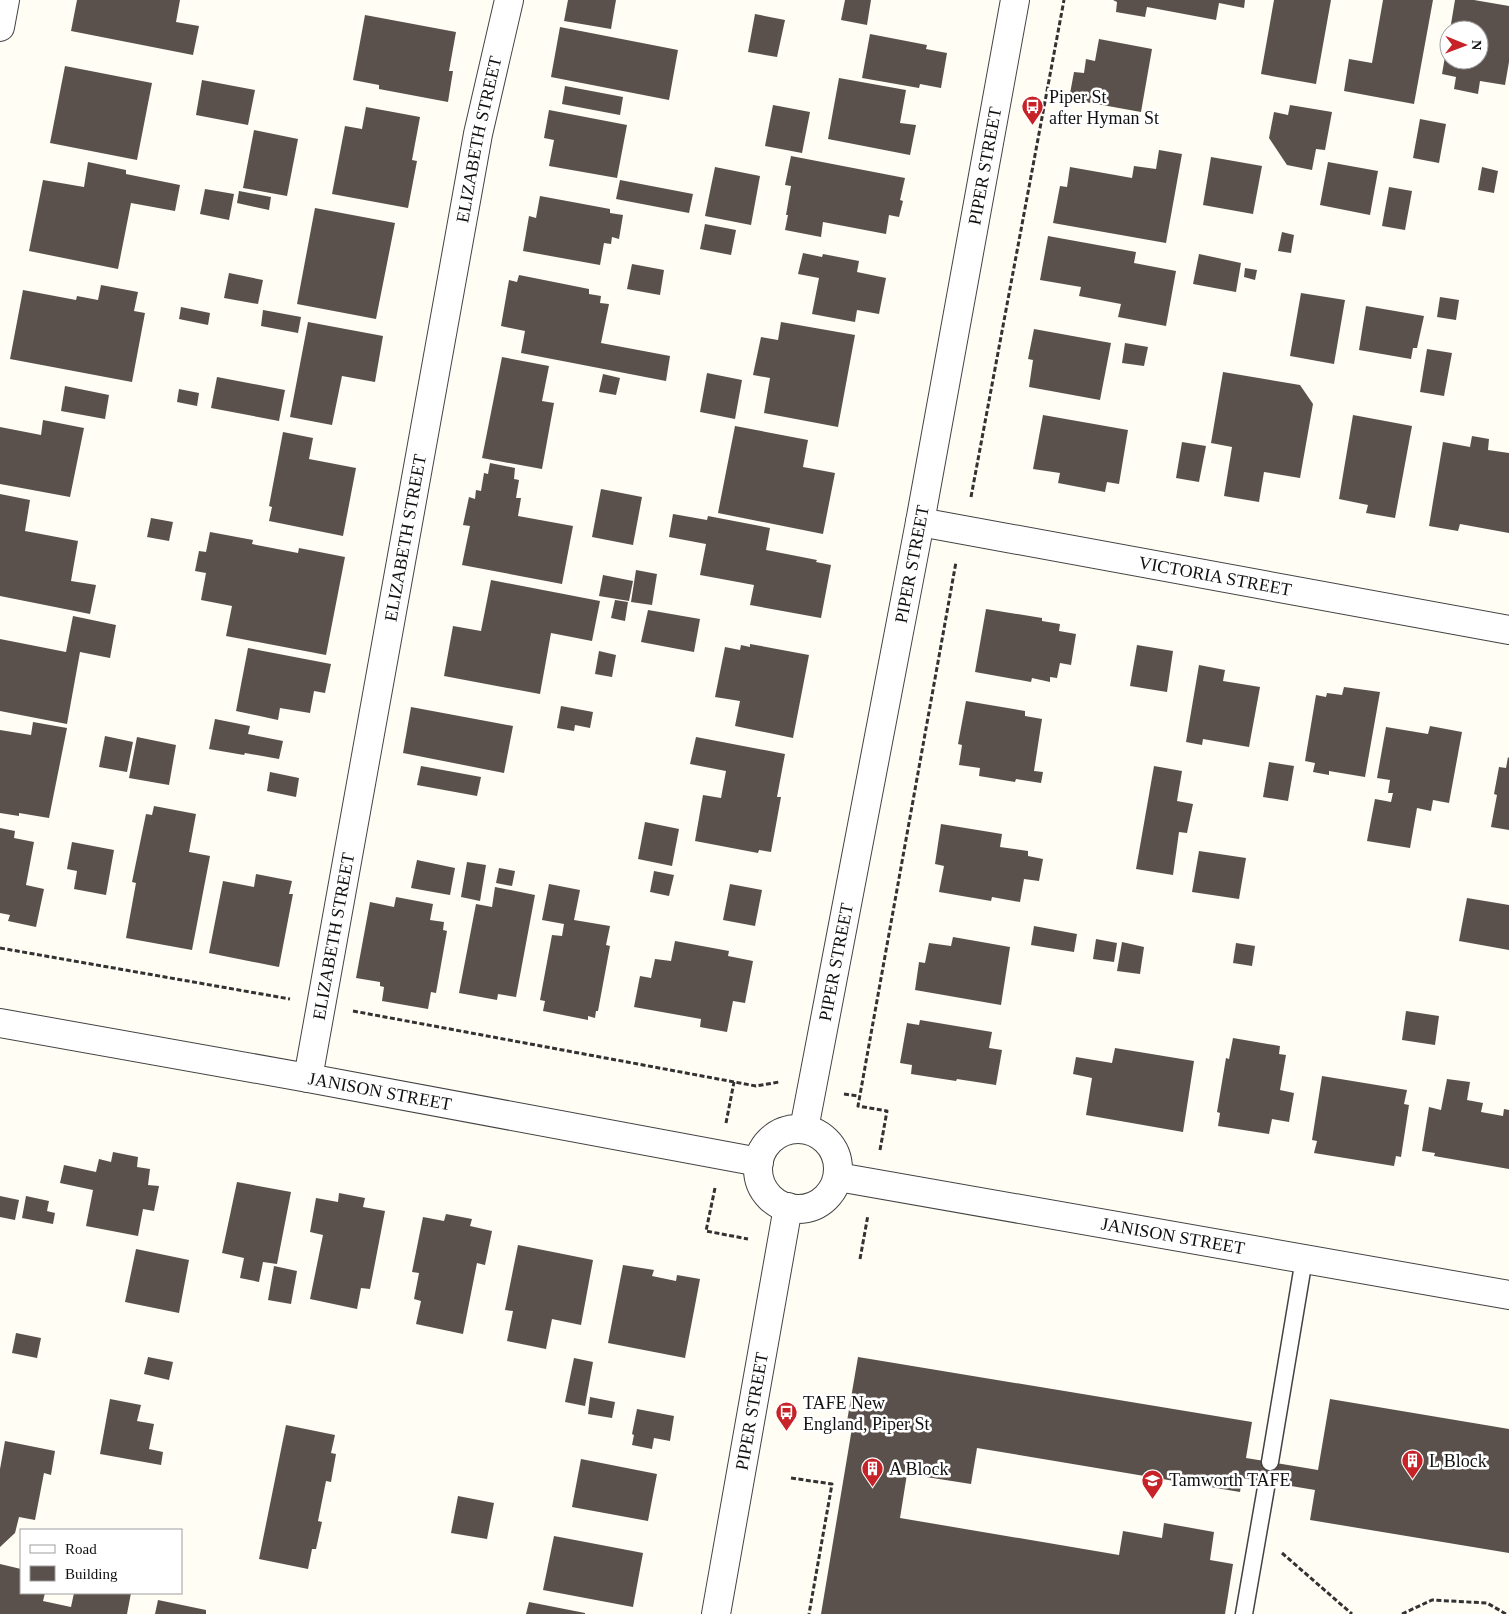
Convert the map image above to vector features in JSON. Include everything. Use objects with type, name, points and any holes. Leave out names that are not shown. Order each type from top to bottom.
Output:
[{"type":"street","points":[[0,27],[5,0]]},
{"type":"street","name":"ELIZABETH STREET","points":[[308,1078],[478,134],[509,0]]},
{"type":"street","name":"PIPER STREET","points":[[804,1129],[920,522],[1015,0]]},
{"type":"street","name":"VICTORIA STREET","points":[[920,522],[1509,630]]},
{"type":"street","name":"JANISON STREET","points":[[0,1023],[759,1162]]},
{"type":"street","points":[[792,1129],[804,1129],[816,1133],[827,1140],[835,1151],[838,1177],[833,1189],[825,1199],[814,1206],[801,1209],[788,1208],[777,1203],[765,1190],[759,1173],[759,1162],[763,1150],[770,1140],[780,1133],[792,1129]]},
{"type":"street","name":"JANISON STREET","points":[[838,1177],[1509,1295]]},
{"type":"street","name":"PIPER STREET","points":[[716,1614],[788,1208]]},
{"type":"lane","points":[[1270,1462],[1304,1259]]},
{"type":"lane","points":[[1244,1614],[1267,1482]]},
{"type":"path","points":[[965,530],[1064,0]]},
{"type":"path","points":[[884,1127],[887,1111],[858,1106],[955,567]]},
{"type":"path","points":[[0,948],[292,1000]]},
{"type":"path","points":[[348,1010],[756,1086],[780,1082]]},
{"type":"path","points":[[729,1110],[734,1082]]},
{"type":"path","points":[[847,1094],[860,1096]]},
{"type":"path","points":[[712,1199],[706,1231],[750,1240]]},
{"type":"path","points":[[860,1259],[866,1228]]},
{"type":"path","points":[[791,1478],[832,1484],[810,1614]]},
{"type":"path","points":[[1258,1533],[1352,1614]]},
{"type":"path","points":[[1402,1614],[1432,1600],[1487,1603],[1506,1614]]},
{"type":"building","points":[[77,0],[180,0],[176,22],[199,26],[193,55],[71,31]]},
{"type":"building","points":[[568,0],[616,0],[611,29],[564,21]]},
{"type":"building","points":[[845,0],[871,0],[867,25],[841,20]]},
{"type":"building","points":[[1113,0],[1245,0],[1244,8],[1219,3],[1216,20],[1147,7],[1145,17],[1116,12],[1117,2]]},
{"type":"building","points":[[1274,0],[1331,0],[1316,84],[1261,74]]},
{"type":"building","points":[[1383,0],[1433,0],[1414,104],[1344,91],[1349,59],[1372,63]]},
{"type":"building","points":[[1455,0],[1474,0],[1509,6],[1509,62],[1505,85],[1480,81],[1478,94],[1454,89],[1456,77],[1442,74],[1443,70],[1489,70],[1489,20],[1452,20]]},
{"type":"building","points":[[755,14],[785,20],[777,57],[748,52]]},
{"type":"building","points":[[365,15],[456,32],[449,71],[453,71],[448,102],[379,89],[379,85],[353,80]]},
{"type":"building","points":[[560,27],[678,50],[669,100],[551,77]]},
{"type":"building","points":[[870,34],[927,45],[926,49],[947,53],[941,88],[920,84],[919,88],[862,78]]},
{"type":"building","points":[[1099,39],[1152,49],[1141,112],[1069,99],[1074,72],[1084,73],[1086,59],[1095,61]]},
{"type":"building","points":[[65,66],[152,83],[137,160],[50,143]]},
{"type":"building","points":[[839,78],[906,90],[900,123],[916,125],[910,155],[828,139]]},
{"type":"building","points":[[202,80],[255,90],[248,125],[196,115]]},
{"type":"building","points":[[565,86],[623,97],[620,115],[562,104]]},
{"type":"building","points":[[773,105],[810,112],[802,153],[765,146]]},
{"type":"building","points":[[1290,105],[1332,112],[1325,150],[1316,149],[1312,170],[1287,165],[1269,138],[1274,112],[1288,115]]},
{"type":"building","points":[[366,107],[420,117],[412,160],[417,161],[408,208],[332,194],[345,126],[362,129]]},
{"type":"building","points":[[549,110],[627,125],[617,178],[549,166],[554,140],[544,138]]},
{"type":"building","points":[[1420,119],[1446,124],[1439,163],[1413,158]]},
{"type":"building","points":[[254,130],[298,139],[287,196],[243,188]]},
{"type":"building","points":[[1159,150],[1182,154],[1166,243],[1053,223],[1060,186],[1067,187],[1070,167],[1132,178],[1134,166],[1156,169]]},
{"type":"building","points":[[791,156],[905,178],[900,200],[903,201],[899,217],[889,215],[886,234],[823,222],[821,237],[785,230],[791,186],[785,185]]},
{"type":"building","points":[[1211,157],[1262,166],[1253,214],[1203,205]]},
{"type":"building","points":[[88,162],[126,170],[126,174],[180,185],[175,211],[131,203],[118,269],[29,251],[43,180],[84,187]]},
{"type":"building","points":[[1328,162],[1378,171],[1370,215],[1320,205]]},
{"type":"building","points":[[715,167],[760,176],[751,225],[705,216]]},
{"type":"building","points":[[1482,167],[1498,171],[1494,193],[1478,190]]},
{"type":"building","points":[[620,180],[693,194],[689,213],[616,199]]},
{"type":"building","points":[[1389,187],[1412,191],[1405,230],[1382,226]]},
{"type":"building","points":[[205,189],[234,194],[229,220],[200,214]]},
{"type":"building","points":[[239,191],[271,197],[269,210],[237,203]]},
{"type":"building","points":[[540,196],[610,209],[610,213],[623,215],[619,239],[612,237],[611,244],[604,243],[600,265],[523,251],[529,216],[536,218]]},
{"type":"building","points":[[315,208],[395,223],[376,319],[297,304]]},
{"type":"building","points":[[705,224],[736,230],[731,255],[700,249]]},
{"type":"building","points":[[1282,232],[1294,235],[1291,253],[1278,251]]},
{"type":"building","points":[[1048,236],[1136,252],[1134,263],[1176,271],[1166,326],[1118,317],[1121,304],[1079,296],[1081,287],[1040,280]]},
{"type":"building","points":[[803,253],[822,257],[823,254],[859,261],[857,272],[886,278],[879,314],[857,310],[855,322],[812,314],[819,278],[798,274]]},
{"type":"building","points":[[1199,254],[1241,263],[1236,292],[1193,284]]},
{"type":"building","points":[[632,264],[664,270],[660,295],[627,289]]},
{"type":"building","points":[[1245,268],[1257,270],[1255,280],[1244,277]]},
{"type":"building","points":[[229,273],[263,280],[258,304],[224,298]]},
{"type":"building","points":[[519,275],[589,289],[589,294],[601,296],[600,303],[609,304],[601,343],[670,356],[666,381],[521,353],[525,331],[501,326],[509,280],[517,282]]},
{"type":"building","points":[[101,285],[138,292],[134,311],[145,313],[132,382],[10,359],[23,290],[76,300],[77,296],[98,300]]},
{"type":"building","points":[[1301,293],[1345,300],[1334,364],[1290,356]]},
{"type":"building","points":[[1440,297],[1459,300],[1456,320],[1437,317]]},
{"type":"building","points":[[1366,306],[1424,316],[1417,348],[1413,348],[1411,359],[1359,350]]},
{"type":"building","points":[[181,307],[210,313],[208,325],[179,319]]},
{"type":"building","points":[[263,310],[301,317],[298,333],[261,326]]},
{"type":"building","points":[[308,322],[383,336],[375,382],[342,376],[332,425],[290,417]]},
{"type":"building","points":[[781,322],[855,335],[838,427],[764,413],[770,378],[753,375],[761,337],[778,340]]},
{"type":"building","points":[[1034,329],[1111,343],[1100,400],[1029,387],[1033,360],[1028,359]]},
{"type":"building","points":[[1125,343],[1148,347],[1144,366],[1122,363]]},
{"type":"building","points":[[1427,349],[1452,353],[1444,396],[1420,392]]},
{"type":"building","points":[[502,357],[549,366],[542,401],[554,403],[542,469],[482,458]]},
{"type":"building","points":[[1223,372],[1300,385],[1313,404],[1300,478],[1264,472],[1259,502],[1224,496],[1232,447],[1211,443]]},
{"type":"building","points":[[707,373],[742,380],[735,419],[700,412]]},
{"type":"building","points":[[603,374],[620,378],[616,395],[599,392]]},
{"type":"building","points":[[217,377],[285,390],[279,421],[211,408]]},
{"type":"building","points":[[65,386],[109,395],[105,419],[61,411]]},
{"type":"building","points":[[179,389],[199,393],[197,406],[177,402]]},
{"type":"building","points":[[1043,415],[1128,430],[1119,484],[1107,482],[1105,492],[1058,483],[1060,473],[1033,469]]},
{"type":"building","points":[[1353,415],[1412,426],[1395,518],[1366,513],[1368,505],[1339,499]]},
{"type":"building","points":[[43,420],[84,428],[70,497],[0,484],[0,427],[41,435]]},
{"type":"building","points":[[735,426],[808,440],[803,467],[835,473],[823,534],[718,513]]},
{"type":"building","points":[[283,432],[313,438],[309,459],[356,468],[343,536],[269,521],[272,507],[269,506]]},
{"type":"building","points":[[1472,436],[1489,439],[1488,450],[1509,453],[1509,533],[1460,524],[1458,531],[1429,526],[1443,442],[1470,447]]},
{"type":"building","points":[[1182,442],[1206,446],[1199,482],[1176,478]]},
{"type":"building","points":[[490,463],[515,468],[514,479],[519,480],[516,498],[521,498],[518,516],[573,526],[562,584],[462,565],[470,526],[463,525],[469,497],[475,499],[476,490],[481,491],[484,473],[488,474]]},
{"type":"building","points":[[601,489],[642,497],[633,545],[592,537]]},
{"type":"building","points":[[0,494],[30,500],[25,531],[78,541],[71,581],[96,585],[90,614],[0,596]]},
{"type":"building","points":[[673,514],[707,520],[708,516],[770,528],[766,550],[817,560],[816,562],[831,565],[821,618],[750,605],[754,585],[700,575],[706,544],[669,537]]},
{"type":"building","points":[[151,518],[173,522],[169,541],[147,537]]},
{"type":"building","points":[[210,532],[253,540],[252,544],[298,553],[299,548],[345,557],[326,655],[226,636],[232,606],[201,600],[206,573],[195,571],[199,551],[206,552]]},
{"type":"building","points":[[636,570],[657,574],[652,605],[631,602]]},
{"type":"building","points":[[603,575],[633,581],[629,601],[599,596]]},
{"type":"building","points":[[491,580],[600,601],[592,641],[551,633],[540,694],[444,676],[453,626],[481,631]]},
{"type":"building","points":[[615,600],[628,602],[625,621],[611,618]]},
{"type":"building","points":[[986,609],[1042,618],[1042,621],[1060,624],[1059,631],[1076,634],[1071,665],[1060,663],[1057,678],[1050,677],[1050,682],[1032,678],[1031,682],[975,672]]},
{"type":"building","points":[[648,610],[700,619],[694,652],[641,642]]},
{"type":"building","points":[[73,616],[116,625],[110,658],[80,652],[67,724],[0,711],[0,639],[66,652]]},
{"type":"building","points":[[750,644],[809,655],[793,738],[735,726],[740,701],[715,697],[725,647],[740,650],[741,645],[750,647]]},
{"type":"building","points":[[1137,645],[1173,651],[1167,692],[1130,686]]},
{"type":"building","points":[[248,648],[331,664],[325,693],[314,691],[310,713],[280,708],[278,720],[236,711]]},
{"type":"building","points":[[599,651],[616,655],[612,677],[595,674]]},
{"type":"building","points":[[1199,665],[1225,670],[1223,681],[1260,687],[1249,747],[1203,739],[1202,745],[1186,742]]},
{"type":"building","points":[[1344,687],[1380,692],[1365,777],[1329,771],[1329,775],[1313,772],[1315,763],[1305,761],[1316,695],[1326,697],[1327,693],[1342,695]]},
{"type":"building","points":[[966,701],[1025,711],[1025,716],[1042,719],[1034,771],[1043,772],[1041,783],[1016,779],[1015,782],[979,776],[980,768],[959,765],[962,745],[958,744]]},
{"type":"building","points":[[561,706],[593,712],[590,728],[575,725],[574,731],[557,728]]},
{"type":"building","points":[[411,707],[513,726],[504,773],[403,753]]},
{"type":"building","points":[[215,719],[250,726],[248,734],[283,741],[279,759],[209,749]]},
{"type":"building","points":[[33,722],[67,728],[49,818],[19,813],[19,816],[0,813],[0,730],[31,735]]},
{"type":"building","points":[[1430,726],[1462,732],[1449,803],[1433,800],[1431,811],[1417,808],[1410,848],[1367,841],[1375,799],[1391,802],[1393,793],[1388,793],[1390,780],[1377,778],[1386,727],[1428,734]]},
{"type":"building","points":[[105,736],[133,742],[127,772],[99,767]]},
{"type":"building","points":[[137,737],[176,745],[169,785],[129,778]]},
{"type":"building","points":[[696,737],[785,754],[777,797],[781,797],[771,852],[759,850],[758,853],[695,841],[703,795],[721,798],[726,771],[690,764]]},
{"type":"building","points":[[1508,757],[1509,830],[1491,827],[1497,795],[1494,794],[1499,767],[1506,768]]},
{"type":"building","points":[[1269,762],[1294,766],[1288,801],[1263,797]]},
{"type":"building","points":[[421,766],[481,777],[477,796],[417,785]]},
{"type":"building","points":[[1154,766],[1182,771],[1177,801],[1193,804],[1187,833],[1179,832],[1173,875],[1136,869]]},
{"type":"building","points":[[270,772],[299,778],[296,797],[267,791]]},
{"type":"building","points":[[154,806],[196,814],[189,852],[210,856],[192,950],[126,938],[136,883],[132,882],[146,814],[152,815]]},
{"type":"building","points":[[645,822],[679,829],[672,866],[638,859]]},
{"type":"building","points":[[941,824],[1002,834],[1000,847],[1028,851],[1028,856],[1043,859],[1039,881],[1024,879],[1020,902],[992,897],[991,901],[939,892],[944,866],[935,864]]},
{"type":"building","points":[[0,828],[15,831],[14,838],[34,842],[26,885],[44,889],[36,927],[8,921],[10,915],[0,913]]},
{"type":"building","points":[[72,842],[114,850],[106,895],[74,889],[77,871],[67,869]]},
{"type":"building","points":[[1199,851],[1246,858],[1239,899],[1192,892]]},
{"type":"building","points":[[417,860],[455,868],[450,895],[411,888]]},
{"type":"building","points":[[467,862],[486,865],[480,901],[461,897]]},
{"type":"building","points":[[499,868],[515,871],[512,886],[496,883]]},
{"type":"building","points":[[654,871],[674,875],[669,896],[650,892]]},
{"type":"building","points":[[256,874],[292,881],[289,894],[293,894],[279,967],[209,953],[223,881],[254,887]]},
{"type":"building","points":[[549,884],[580,890],[574,920],[610,926],[606,945],[610,946],[598,1011],[596,1011],[595,1018],[588,1016],[588,1020],[543,1011],[545,1001],[540,1000],[552,935],[562,936],[564,924],[542,920]]},
{"type":"building","points":[[730,884],[762,890],[755,926],[723,920]]},
{"type":"building","points":[[495,887],[535,895],[516,997],[498,994],[497,1000],[459,993],[476,904],[492,907]]},
{"type":"building","points":[[396,897],[433,904],[430,920],[444,922],[443,930],[447,931],[436,993],[431,992],[428,1009],[382,1001],[384,987],[380,986],[380,982],[356,978],[370,902],[394,907]]},
{"type":"building","points":[[1467,898],[1509,905],[1509,950],[1459,941]]},
{"type":"building","points":[[1034,926],[1077,934],[1074,952],[1031,945]]},
{"type":"building","points":[[953,937],[1010,947],[1001,1005],[915,990],[919,962],[925,963],[929,943],[951,946]]},
{"type":"building","points":[[1096,939],[1117,943],[1114,962],[1093,959]]},
{"type":"building","points":[[675,941],[729,951],[728,956],[753,961],[745,1003],[733,1001],[727,1032],[700,1027],[701,1019],[634,1007],[640,976],[651,978],[655,959],[671,961]]},
{"type":"building","points":[[1122,942],[1144,947],[1140,974],[1117,971]]},
{"type":"building","points":[[1236,943],[1255,946],[1252,966],[1233,963]]},
{"type":"building","points":[[1406,1011],[1439,1016],[1435,1045],[1402,1040]]},
{"type":"building","points":[[920,1020],[992,1032],[989,1048],[1002,1050],[996,1085],[911,1074],[912,1065],[900,1063],[907,1023],[919,1025]]},
{"type":"building","points":[[1233,1038],[1280,1046],[1279,1054],[1286,1055],[1280,1090],[1294,1093],[1289,1122],[1272,1119],[1269,1134],[1218,1126],[1220,1113],[1217,1112],[1226,1058],[1229,1059]]},
{"type":"building","points":[[1115,1048],[1194,1061],[1183,1132],[1086,1115],[1092,1078],[1073,1074],[1076,1057],[1112,1063]]},
{"type":"building","points":[[1322,1076],[1407,1090],[1404,1104],[1409,1105],[1401,1157],[1396,1156],[1394,1166],[1314,1153],[1317,1141],[1312,1140]]},
{"type":"building","points":[[1447,1079],[1470,1082],[1467,1100],[1483,1103],[1481,1112],[1503,1116],[1504,1109],[1509,1110],[1509,1169],[1434,1156],[1435,1153],[1422,1151],[1429,1107],[1441,1110]]},
{"type":"building","points":[[113,1152],[138,1157],[137,1167],[150,1169],[148,1185],[159,1186],[154,1211],[143,1209],[138,1236],[86,1226],[93,1190],[60,1183],[64,1165],[96,1172],[99,1159],[111,1162]]},
{"type":"building","points":[[237,1182],[291,1192],[277,1264],[263,1262],[259,1282],[240,1278],[244,1258],[222,1253]]},
{"type":"building","points":[[339,1193],[365,1198],[363,1207],[385,1211],[370,1289],[361,1288],[357,1309],[310,1299],[323,1235],[310,1232],[316,1198],[338,1202]]},
{"type":"building","points":[[0,1196],[19,1200],[15,1220],[0,1217]]},
{"type":"building","points":[[26,1196],[49,1201],[47,1211],[55,1213],[53,1224],[22,1218]]},
{"type":"building","points":[[446,1214],[472,1219],[470,1226],[492,1231],[485,1265],[477,1263],[463,1334],[416,1324],[421,1301],[414,1299],[419,1273],[412,1272],[423,1217],[444,1221]]},
{"type":"building","points":[[518,1245],[593,1260],[581,1325],[552,1319],[546,1349],[507,1341],[513,1311],[505,1310]]},
{"type":"building","points":[[136,1249],[189,1260],[179,1313],[125,1302]]},
{"type":"building","points":[[623,1265],[654,1270],[652,1276],[676,1281],[677,1275],[700,1279],[685,1358],[608,1343]]},
{"type":"building","points":[[274,1266],[297,1271],[291,1304],[268,1300]]},
{"type":"building","points":[[16,1333],[41,1338],[37,1358],[12,1353]]},
{"type":"building","points":[[148,1357],[173,1362],[169,1380],[144,1374]]},
{"type":"building","name":"A Block","points":[[858,1357],[1252,1422],[1246,1458],[1318,1470],[1330,1399],[1509,1429],[1509,1553],[1310,1520],[1315,1490],[1242,1478],[1240,1492],[977,1448],[971,1484],[907,1474],[900,1518],[1119,1555],[1123,1531],[1162,1538],[1164,1523],[1214,1532],[1210,1560],[1233,1564],[1225,1614],[821,1614],[852,1428],[846,1427]]},
{"type":"building","points":[[574,1358],[593,1362],[585,1406],[565,1402]]},
{"type":"building","points":[[590,1397],[615,1402],[612,1418],[588,1414]]},
{"type":"building","points":[[110,1399],[141,1405],[137,1421],[154,1424],[149,1449],[163,1452],[161,1465],[100,1454]]},
{"type":"building","points":[[637,1409],[674,1416],[670,1441],[654,1438],[652,1449],[632,1445],[634,1435],[632,1434]]},
{"type":"building","points":[[286,1425],[335,1435],[331,1453],[336,1454],[331,1482],[326,1481],[318,1521],[322,1522],[316,1549],[312,1549],[308,1569],[259,1559]]},
{"type":"building","points":[[5,1441],[55,1451],[51,1475],[44,1473],[35,1520],[19,1517],[15,1533],[0,1547],[0,1469]]},
{"type":"building","points":[[581,1459],[657,1474],[648,1521],[572,1507]]},
{"type":"building","points":[[458,1496],[494,1503],[487,1539],[451,1533]]},
{"type":"building","points":[[554,1536],[643,1553],[633,1607],[543,1590]]},
{"type":"building","points":[[0,1564],[20,1569],[20,1594],[45,1594],[43,1601],[71,1607],[74,1594],[131,1594],[127,1614],[0,1614]]},
{"type":"building","points":[[158,1600],[206,1610],[206,1614],[155,1614]]},
{"type":"building","points":[[529,1602],[585,1613],[585,1614],[526,1614]]},
{"type":"place","name":"Piper St after Hyman St","points":[[1033,126]]},
{"type":"place","name":"TAFE New England, Piper St","points":[[787,1432]]},
{"type":"place","name":"L Block","points":[[1413,1480]]},
{"type":"place","name":"A Block","points":[[873,1488]]},
{"type":"place","name":"Tamworth TAFE","points":[[1153,1499]]}]
